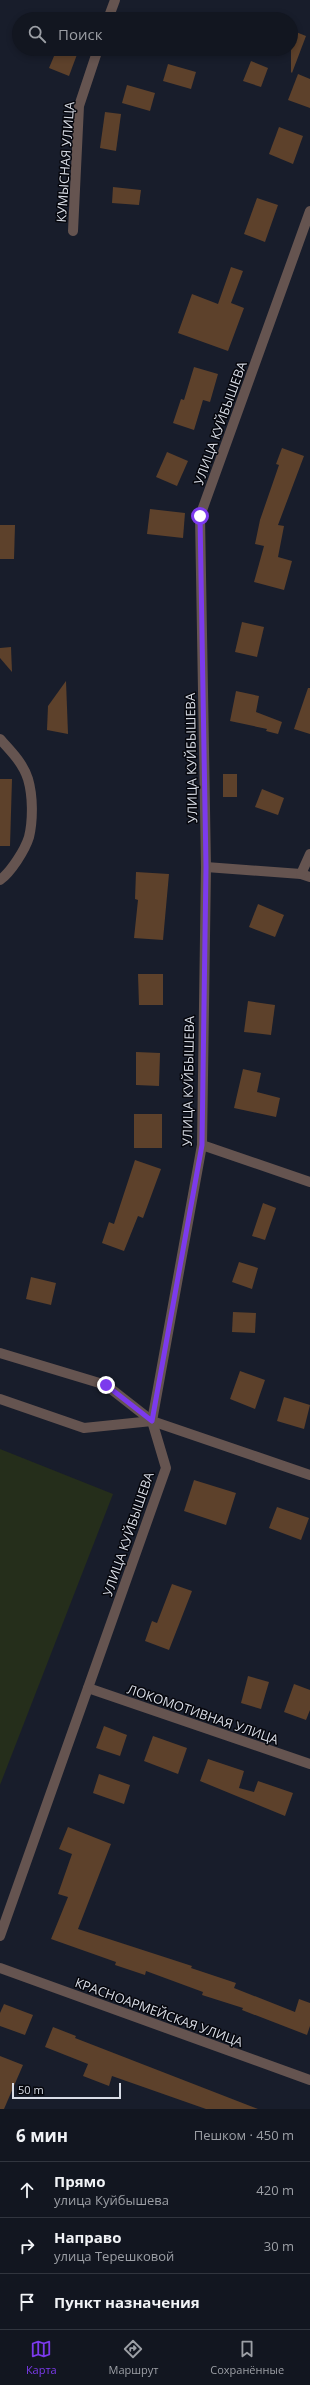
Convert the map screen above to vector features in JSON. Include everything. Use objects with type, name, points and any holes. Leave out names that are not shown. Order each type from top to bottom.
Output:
[{"type":"street","points":[[111,12],[115,0]]},
{"type":"street","name":"КУМЫСНАЯ УЛИЦА","points":[[73,230],[79,106],[96,56]]},
{"type":"street","name":"УЛИЦА КУЙБЫШЕВА","points":[[0,1936],[166,1468],[152,1421],[202,1145],[206,867],[200,516],[310,211]]},
{"type":"street","points":[[0,739],[16,757],[28,779],[32,809],[29,837],[19,856],[0,880]]},
{"type":"street","points":[[206,867],[306,875],[310,854]]},
{"type":"street","points":[[202,1145],[310,1182]]},
{"type":"street","points":[[0,1353],[106,1385],[152,1421],[310,1476]]},
{"type":"street","points":[[0,1399],[84,1428],[152,1421]]},
{"type":"street","name":"ЛОКОМОТИВНАЯ УЛИЦА","points":[[88,1688],[310,1764]]},
{"type":"street","name":"КРАСНОАРМЕЙСКАЯ УЛИЦА","points":[[0,1968],[310,2080]]},
{"type":"green space","points":[[0,1449],[113,1494],[0,1785]]},
{"type":"building","points":[[298,33],[306,36],[292,73],[291,56],[298,56]]},
{"type":"building","points":[[54,56],[76,56],[69,76],[49,68]]},
{"type":"building","points":[[251,61],[268,68],[261,87],[243,81]]},
{"type":"building","points":[[168,64],[196,72],[191,89],[163,81]]},
{"type":"building","points":[[298,74],[310,79],[310,108],[288,100]]},
{"type":"building","points":[[127,85],[155,93],[150,111],[122,103]]},
{"type":"building","points":[[105,112],[121,114],[116,151],[100,148]]},
{"type":"building","points":[[279,127],[303,136],[293,164],[269,154]]},
{"type":"building","points":[[113,187],[141,190],[139,205],[112,203]]},
{"type":"building","points":[[257,198],[278,205],[265,242],[244,234]]},
{"type":"building","points":[[231,267],[243,271],[231,303],[244,308],[228,351],[178,333],[192,294],[218,304]]},
{"type":"building","points":[[194,367],[218,374],[210,402],[203,400],[194,430],[173,423],[181,399],[184,400]]},
{"type":"building","points":[[282,448],[304,456],[278,525],[284,526],[278,557],[292,561],[284,590],[254,582],[264,546],[255,544],[260,520],[279,465],[276,464]]},
{"type":"building","points":[[167,452],[188,461],[177,486],[156,477]]},
{"type":"building","points":[[150,509],[185,513],[183,538],[147,534]]},
{"type":"building","points":[[0,525],[15,525],[14,559],[0,559]]},
{"type":"building","points":[[242,622],[264,627],[257,657],[235,652]]},
{"type":"building","points":[[11,647],[12,672],[0,658],[0,648]]},
{"type":"building","points":[[66,681],[68,734],[47,730],[48,706]]},
{"type":"building","points":[[308,688],[310,688],[310,734],[294,729]]},
{"type":"building","points":[[236,691],[259,696],[256,712],[282,722],[278,734],[266,731],[267,729],[230,721]]},
{"type":"building","points":[[223,774],[237,774],[237,797],[223,797]]},
{"type":"building","points":[[0,779],[12,779],[10,846],[0,846]]},
{"type":"building","points":[[262,789],[284,798],[278,815],[255,807]]},
{"type":"building","points":[[136,872],[169,874],[163,940],[134,938],[138,900],[135,899]]},
{"type":"building","points":[[258,904],[284,915],[275,937],[249,927]]},
{"type":"building","points":[[138,974],[163,974],[163,1005],[139,1005]]},
{"type":"building","points":[[248,1001],[275,1005],[271,1035],[244,1032]]},
{"type":"building","points":[[136,1052],[160,1053],[159,1086],[136,1085]]},
{"type":"building","points":[[243,1069],[261,1073],[257,1092],[280,1098],[276,1117],[234,1108]]},
{"type":"building","points":[[134,1114],[162,1114],[162,1148],[134,1148]]},
{"type":"building","points":[[135,1160],[161,1169],[143,1218],[138,1216],[124,1251],[102,1243],[109,1222],[114,1224]]},
{"type":"building","points":[[263,1203],[276,1208],[265,1240],[252,1236]]},
{"type":"building","points":[[239,1262],[258,1268],[252,1289],[232,1282]]},
{"type":"building","points":[[31,1277],[56,1283],[51,1305],[26,1299]]},
{"type":"building","points":[[233,1312],[256,1313],[255,1333],[232,1332]]},
{"type":"building","points":[[240,1371],[265,1380],[255,1409],[230,1399]]},
{"type":"building","points":[[284,1397],[310,1405],[304,1429],[277,1421]]},
{"type":"building","points":[[194,1480],[236,1493],[226,1525],[184,1511]]},
{"type":"building","points":[[277,1507],[309,1518],[301,1540],[269,1528]]},
{"type":"building","points":[[172,1584],[192,1591],[169,1650],[145,1641],[152,1621],[157,1623]]},
{"type":"building","points":[[248,1676],[269,1682],[261,1709],[241,1703]]},
{"type":"building","points":[[294,1684],[310,1690],[310,1710],[306,1720],[284,1712]]},
{"type":"building","points":[[104,1726],[127,1735],[120,1756],[96,1748]]},
{"type":"building","points":[[153,1736],[187,1748],[178,1774],[144,1761]]},
{"type":"building","points":[[208,1759],[244,1771],[239,1788],[254,1792],[258,1781],[293,1793],[285,1816],[200,1781]]},
{"type":"building","points":[[99,1774],[130,1785],[124,1804],[93,1793]]},
{"type":"building","points":[[68,1827],[111,1844],[78,1929],[192,1966],[191,1968],[236,1983],[234,1988],[295,2012],[299,1999],[310,2003],[310,2026],[307,2035],[242,2010],[243,2008],[202,1995],[203,1992],[146,1971],[145,1975],[115,1965],[116,1962],[51,1939],[68,1897],[58,1894],[72,1854],[59,1849]]},
{"type":"building","points":[[4,2004],[33,2015],[25,2035],[0,2026],[0,2013]]},
{"type":"building","points":[[53,2027],[76,2036],[75,2038],[258,2109],[206,2109],[112,2076],[109,2086],[83,2076],[88,2064],[45,2047]]},
{"type":"building","points":[[0,2056],[23,2065],[4,2109],[0,2109]]},
{"type":"route","points":[[106,1385],[152,1421],[202,1145],[206,867],[200,516]]}]
